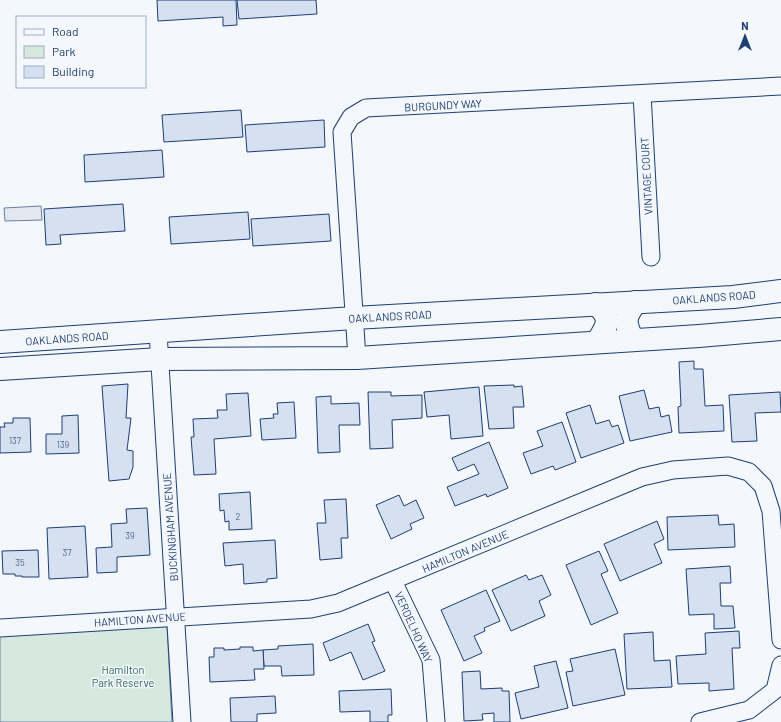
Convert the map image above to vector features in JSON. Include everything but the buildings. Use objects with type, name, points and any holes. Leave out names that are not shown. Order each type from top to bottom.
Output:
[{"type":"main road","name":"OAKLANDS ROAD","points":[[0,342],[354,318],[734,296],[781,291]]},
{"type":"main road","points":[[633,340],[626,325],[626,316],[636,302]]},
{"type":"main road","points":[[596,304],[605,312],[607,320],[606,328],[597,342]]},
{"type":"main road","points":[[0,369],[160,359],[357,358],[633,340],[781,328]]},
{"type":"street","name":"BURGUNDY WAY","points":[[357,358],[342,132],[351,116],[366,108],[781,86]]},
{"type":"street","name":"VINTAGE COURT","points":[[642,94],[651,257]]},
{"type":"street","name":"BUCKINGHAM AVENUE","points":[[158,332],[182,722]]},
{"type":"street","name":"HAMILTON AVENUE","points":[[0,628],[176,616],[311,609],[338,603],[642,476],[673,470],[728,466],[748,472],[763,486],[771,511],[781,640]]},
{"type":"street","name":"VERDELHO WAY","points":[[393,581],[431,660],[436,722]]},
{"type":"street","points":[[700,722],[749,710],[775,690],[781,665]]},
{"type":"green space","name":"Hamilton Park Reserve","points":[[167,626],[172,722],[0,722],[0,636]]},
{"type":"shaded area","points":[[41,206],[42,220],[5,221],[4,208]]}]
